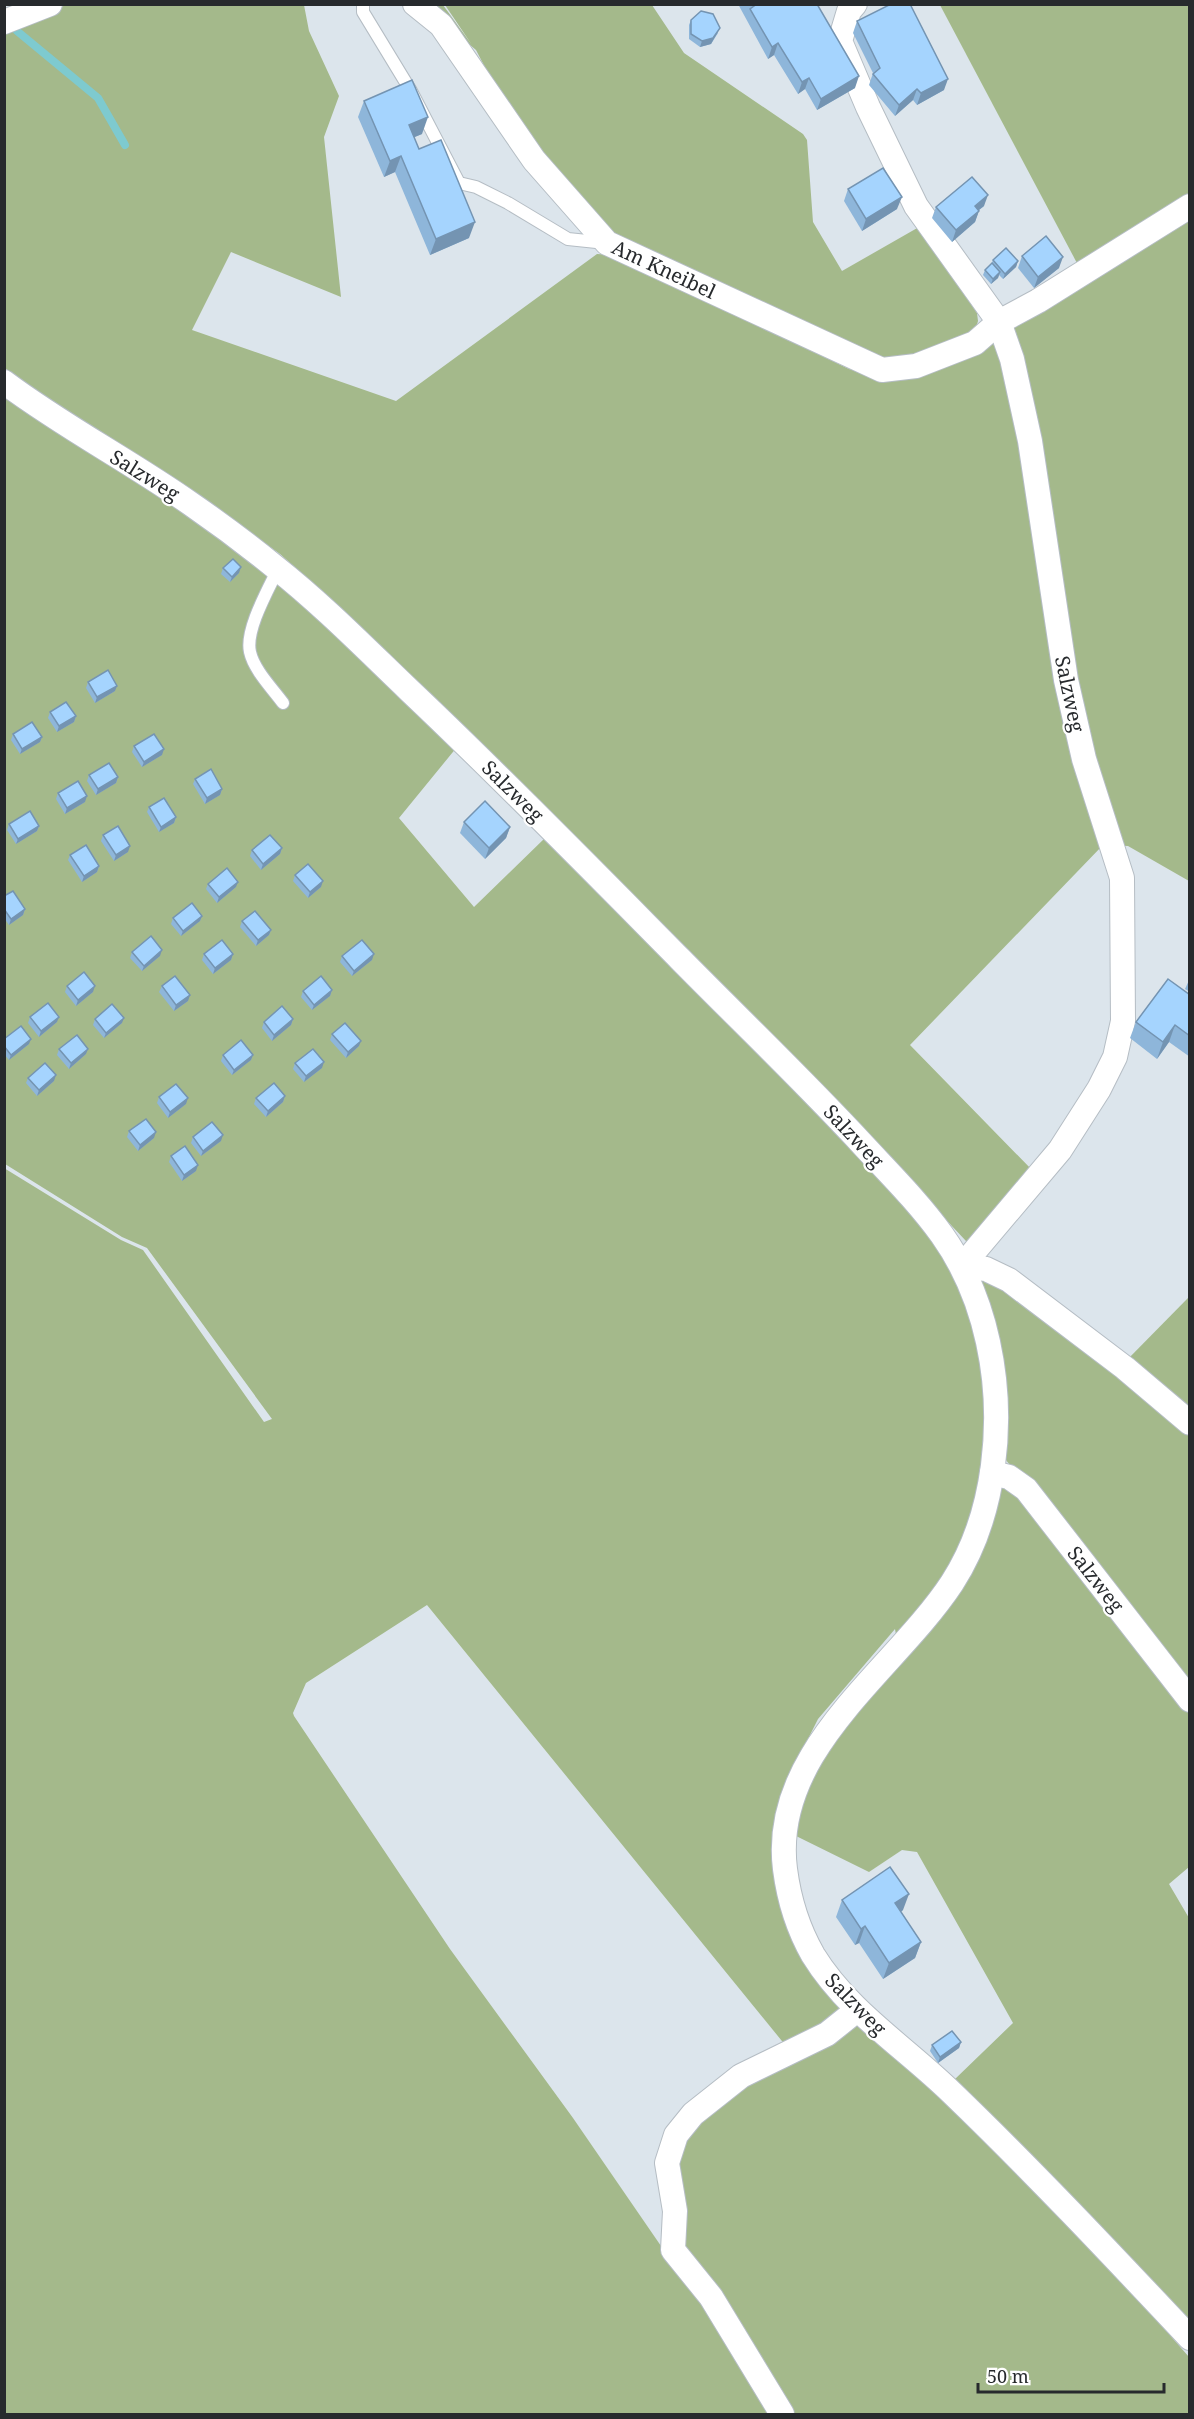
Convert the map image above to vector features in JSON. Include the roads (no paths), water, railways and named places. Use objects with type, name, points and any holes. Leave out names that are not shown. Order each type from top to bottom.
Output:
[{"type":"street","points":[[4,22],[50,4]]},
{"type":"street","name":"Am Kneibel","points":[[415,4],[441,25],[534,160],[607,243],[882,370],[916,366],[975,343],[999,322],[1038,301],[1190,206]]},
{"type":"street","points":[[855,4],[849,11],[840,40],[868,106],[916,206],[999,322]]},
{"type":"street","name":"Salzweg","points":[[962,1266],[1059,1150],[1099,1089],[1115,1057],[1123,1021],[1122,878],[1084,759],[1066,680],[1030,441],[1012,359],[999,322]]},
{"type":"street","name":"Salzweg","points":[[4,382],[82,436],[189,502],[278,569],[325,609],[466,744],[844,1124],[922,1209],[962,1266],[987,1335],[992,1363],[995,1390],[992,1473],[972,1545],[953,1582],[840,1716],[798,1779],[789,1804],[783,1853],[793,1914],[809,1948],[829,1980],[857,2010],[943,2084],[1014,2153],[1190,2338]]},
{"type":"street","points":[[962,1266],[986,1269],[1010,1280],[1125,1368],[1190,1423]]},
{"type":"street","name":"Salzweg","points":[[992,1473],[1009,1477],[1026,1489],[1190,1700]]},
{"type":"street","points":[[782,2415],[711,2297],[673,2250],[675,2211],[667,2163],[676,2135],[693,2114],[741,2076],[827,2034],[857,2010]]},
{"type":"lane","points":[[363,4],[363,12],[411,91],[459,183],[476,187],[508,203],[568,239],[607,243]]},
{"type":"lane","points":[[278,569],[257,615],[250,640],[250,652],[255,664],[283,703]]},
{"type":"waterway","points":[[17,31],[98,98],[125,145]]}]
